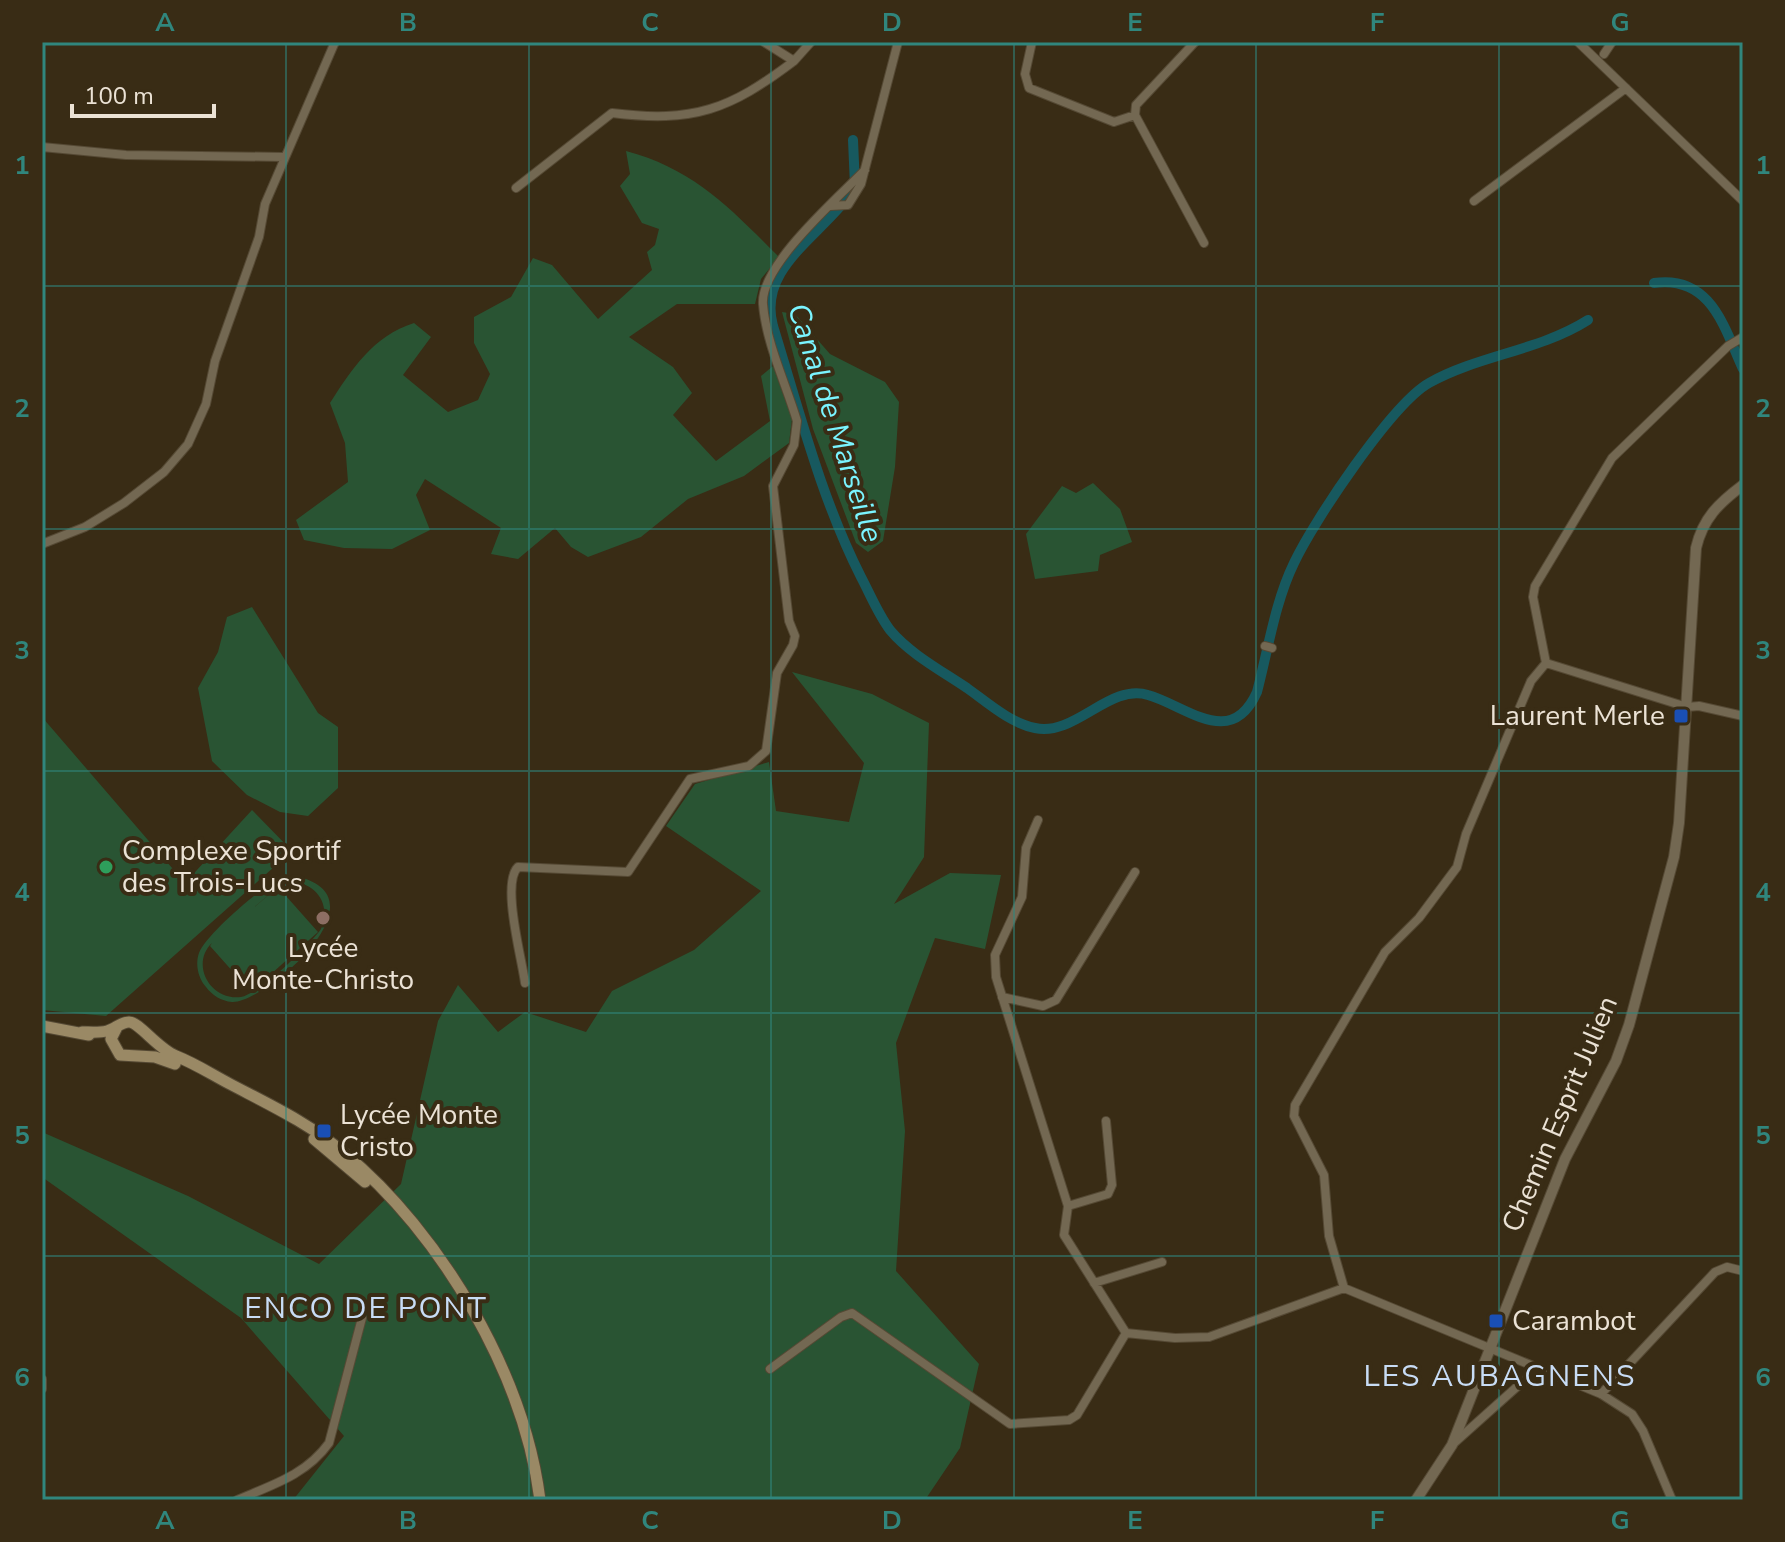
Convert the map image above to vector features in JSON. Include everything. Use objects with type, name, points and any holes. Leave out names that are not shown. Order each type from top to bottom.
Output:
[{"type":"main road","points":[[82,1032],[133,1023],[141,1027],[161,1050],[210,1070],[217,1078]]},
{"type":"main road","points":[[42,1026],[82,1032],[112,1045],[120,1055],[155,1057],[217,1078],[281,1108],[345,1153],[405,1211],[476,1314],[525,1435],[540,1500]]},
{"type":"main road","points":[[112,1045],[117,1027]]},
{"type":"main road","points":[[134,1057],[144,1049],[146,1036]]},
{"type":"street","points":[[42,544],[85,527],[124,503],[164,472],[188,444],[206,404],[215,361],[255,250],[265,204],[335,42]]},
{"type":"street","points":[[764,42],[794,61]]},
{"type":"street","points":[[516,188],[612,113],[665,119],[707,110],[771,78],[794,61],[811,42]]},
{"type":"street","points":[[525,983],[510,889],[512,872],[518,867],[628,872],[690,779],[749,766],[766,751],[777,673],[795,636],[789,621],[773,486],[798,434],[797,421],[768,329],[764,289],[783,259],[837,206],[858,191],[859,176],[898,42]]},
{"type":"street","points":[[1032,42],[1025,74],[1029,88],[1114,122],[1135,115]]},
{"type":"street","points":[[1195,42],[1136,105],[1135,115],[1204,243]]},
{"type":"street","points":[[1578,42],[1743,201]]},
{"type":"street","points":[[1604,54],[1612,42]]},
{"type":"street","points":[[1474,201],[1626,88]]},
{"type":"street","points":[[42,147],[141,155],[284,157]]},
{"type":"street","points":[[837,206],[859,176]]},
{"type":"street","points":[[1344,1288],[1329,1236],[1324,1175],[1294,1116],[1295,1105],[1385,952],[1419,918],[1451,877],[1531,681],[1546,663],[1535,586],[1590,489],[1612,458],[1728,346],[1740,339]]},
{"type":"street","name":"Chemin Esprit Julien","points":[[1416,1500],[1452,1445],[1565,1159],[1603,1087],[1629,1025],[1674,857],[1687,707],[1693,582],[1700,531],[1711,512],[1743,485]]},
{"type":"street","points":[[1546,663],[1687,707],[1699,706],[1743,716]]},
{"type":"street","points":[[1038,820],[1026,848],[1022,897],[995,955],[1002,997],[1068,1206],[1064,1235],[1126,1333]]},
{"type":"street","points":[[1002,997],[1043,1006],[1056,1000],[1135,872]]},
{"type":"street","points":[[1068,1206],[1108,1194],[1112,1185],[1106,1121]]},
{"type":"street","points":[[1094,1283],[1162,1262]]},
{"type":"street","points":[[1601,1394],[1715,1272],[1727,1267],[1743,1271]]},
{"type":"street","points":[[1126,1333],[1175,1338],[1209,1337],[1344,1288],[1601,1394],[1632,1414],[1643,1431],[1672,1500]]},
{"type":"street","points":[[770,1369],[841,1317],[852,1313],[977,1404],[1010,1424],[1027,1425],[1073,1419],[1126,1333]]},
{"type":"street","points":[[237,1500],[296,1475],[317,1460],[329,1443],[362,1318]]},
{"type":"street","points":[[1452,1445],[1467,1435],[1538,1368]]},
{"type":"street","points":[[42,1379],[42,1389]]},
{"type":"green space","points":[[626,151],[672,168],[692,180],[727,207],[779,257],[761,279],[755,304],[677,304],[629,337],[673,367],[692,393],[673,415],[716,461],[770,421],[761,376],[773,366],[792,419],[789,443],[744,476],[688,499],[641,537],[588,557],[571,547],[555,528],[518,559],[491,554],[501,528],[425,479],[416,495],[430,530],[392,549],[344,548],[304,540],[296,520],[348,482],[345,443],[330,403],[355,366],[375,345],[414,323],[431,337],[403,375],[448,412],[478,400],[490,374],[474,343],[474,317],[511,297],[533,258],[552,265],[598,319],[652,270],[647,252],[655,245],[659,229],[642,223],[620,186],[630,174]]},
{"type":"green space","points":[[782,312],[795,314],[830,354],[885,382],[899,402],[895,467],[883,541],[868,552],[856,543],[813,429]]},
{"type":"green space","points":[[1093,483],[1120,509],[1132,542],[1100,555],[1098,571],[1035,579],[1026,534],[1062,486],[1076,493]]},
{"type":"green space","points":[[252,607],[318,713],[338,727],[338,788],[308,816],[280,812],[247,795],[212,761],[198,688],[218,652],[227,617]]},
{"type":"green space","points":[[792,672],[872,694],[929,723],[924,857],[894,904],[950,873],[1001,875],[985,949],[935,938],[896,1043],[905,1131],[896,1271],[979,1364],[960,1448],[925,1500],[293,1500],[344,1436],[241,1318],[42,1177],[42,1132],[188,1196],[319,1264],[401,1184],[438,1021],[458,985],[498,1032],[525,1012],[586,1032],[612,991],[694,950],[761,891],[666,826],[695,784],[769,762],[776,811],[849,822],[864,763]]},
{"type":"green space","name":"Complexe Sportif des Trois-Lucs","points":[[42,717],[185,883],[252,810],[292,851],[106,1016],[42,1010]]},
{"type":"green space","points":[[286,877],[299,877],[323,889],[330,906],[325,927],[290,969],[268,986],[247,998],[232,1002],[217,997],[203,983],[198,971],[199,953],[233,914],[267,886]],"holes":[[[284,882],[294,882],[318,894],[324,909],[321,929],[296,957],[249,994],[230,997],[220,993],[212,987],[203,970],[203,961],[210,946],[251,992],[318,932],[278,887]]]},
{"type":"waterway","name":"Canal de Marseille","points":[[853,140],[855,186],[784,267],[775,285],[771,304],[773,326],[802,422],[822,485],[847,547],[890,630],[917,654],[1000,712],[1035,728],[1050,729],[1064,725],[1120,696],[1134,693],[1163,700],[1207,719],[1221,721],[1234,718],[1246,709],[1257,692],[1282,594],[1304,544],[1335,494],[1395,414],[1429,383],[1468,366],[1550,339],[1588,320]]},
{"type":"waterway","name":"Canal de Marseille","points":[[1654,283],[1689,287],[1702,296],[1722,321],[1743,369]]},
{"type":"place","name":"Laurent Merle","points":[[1681,716]]},
{"type":"place","name":"Complexe Sportif des Trois-Lucs","points":[[106,867]]},
{"type":"place","name":"Lycée Monte-Christo","points":[[323,918]]},
{"type":"place","name":"Lycée Monte Cristo","points":[[324,1131]]},
{"type":"place","name":"Carambot","points":[[1496,1321]]},
{"type":"district","name":"ENCO DE PONT","points":[[366,1308]]},
{"type":"district","name":"LES AUBAGNENS","points":[[1500,1376]]}]
